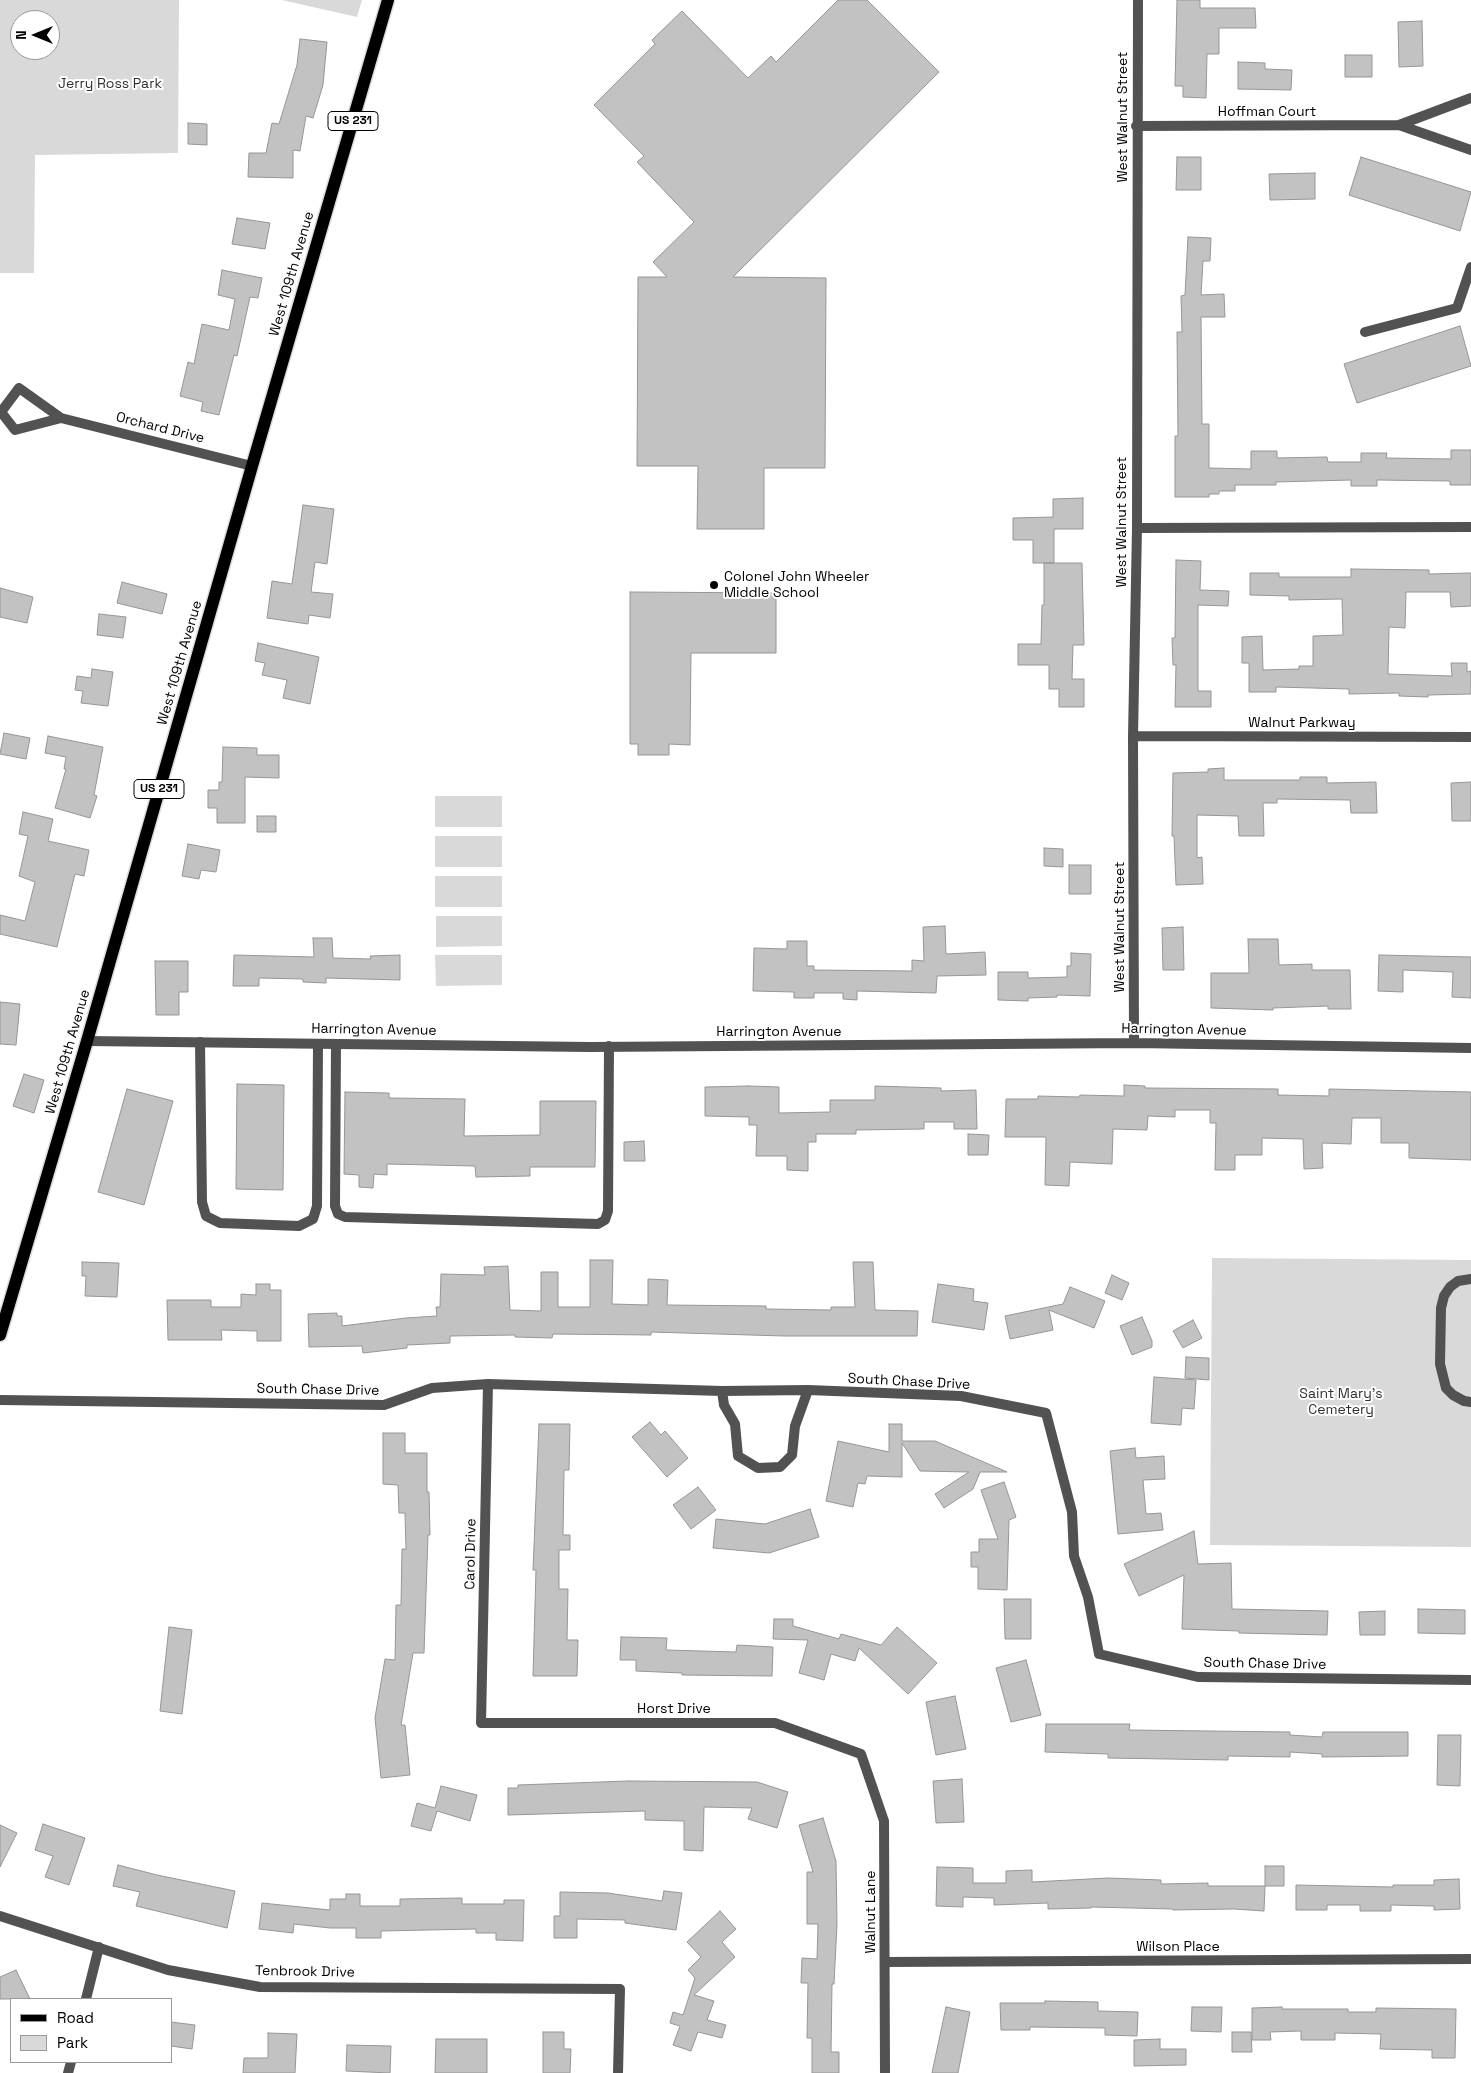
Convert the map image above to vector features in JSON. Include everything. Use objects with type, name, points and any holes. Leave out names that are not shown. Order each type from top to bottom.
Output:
[{"type":"main road","name":"West 109th Avenue","points":[[0,1335],[388,0]]},
{"type":"street","name":"West Walnut Street","points":[[1134,1043],[1133,736],[1136,528],[1136,126],[1138,0]]},
{"type":"street","name":"Hoffman Court","points":[[1399,125],[1471,98]]},
{"type":"street","name":"Hoffman Court","points":[[1136,126],[1399,125],[1471,150]]},
{"type":"street","points":[[1364,332],[1457,308],[1471,266]]},
{"type":"street","name":"Orchard Drive","points":[[61,418],[15,430],[1,412],[19,388],[61,418],[252,466]]},
{"type":"street","points":[[1136,528],[1471,526]]},
{"type":"street","name":"Walnut Parkway","points":[[1133,736],[1471,737]]},
{"type":"street","name":"Harrington Avenue","points":[[87,1041],[609,1046],[1134,1043],[1471,1048]]},
{"type":"street","points":[[200,1042],[202,1202],[206,1216],[220,1224],[299,1226],[313,1219],[318,1206],[318,1044]]},
{"type":"street","points":[[336,1044],[335,1206],[338,1214],[345,1218],[598,1224],[605,1220],[608,1211],[609,1046]]},
{"type":"street","points":[[1471,1279],[1458,1281],[1450,1287],[1444,1296],[1441,1308],[1440,1364],[1446,1388],[1453,1395],[1464,1401],[1471,1402]]},
{"type":"street","name":"South Chase Drive","points":[[0,1400],[384,1405],[432,1388],[488,1384],[722,1391],[808,1390],[961,1396],[1046,1413],[1072,1512],[1074,1556],[1088,1597],[1099,1654],[1198,1677],[1471,1680]]},
{"type":"street","name":"Carol Drive","points":[[481,1723],[488,1384]]},
{"type":"street","points":[[722,1391],[724,1405],[735,1424],[738,1456],[758,1468],[780,1467],[792,1455],[795,1426],[808,1390]]},
{"type":"street","name":"Horst Drive","points":[[481,1723],[775,1723],[861,1754]]},
{"type":"street","name":"Walnut Lane","points":[[861,1754],[884,1821],[885,2073]]},
{"type":"street","name":"Tenbrook Drive","points":[[0,1916],[168,1970],[260,1986],[620,1989],[618,2073]]},
{"type":"street","points":[[86,1998],[99,1947]]},
{"type":"street","name":"Wilson Place","points":[[885,1962],[1471,1959]]},
{"type":"green space","name":"Jerry Ross Park","points":[[0,0],[179,0],[178,153],[35,155],[34,273],[0,273]]},
{"type":"green space","points":[[282,0],[362,0],[357,17]]},
{"type":"green space","points":[[435,796],[502,796],[502,827],[435,827]]},
{"type":"green space","points":[[435,836],[502,836],[502,867],[435,867]]},
{"type":"green space","points":[[435,876],[502,876],[502,907],[435,907]]},
{"type":"green space","points":[[436,916],[502,916],[502,946],[436,947]]},
{"type":"green space","points":[[435,955],[502,955],[502,985],[436,986]]},
{"type":"green space","name":"Saint Mary's Cemetery","points":[[1212,1258],[1471,1260],[1471,1547],[1210,1545]]},
{"type":"building","points":[[838,0],[867,0],[939,72],[733,277],[826,278],[825,468],[764,468],[764,529],[697,529],[698,466],[637,466],[638,277],[667,277],[653,262],[694,222],[637,162],[644,156],[594,105],[655,44],[652,40],[682,11],[748,78],[771,56],[776,62]]},
{"type":"building","points":[[1177,0],[1200,0],[1200,8],[1255,8],[1256,28],[1219,28],[1219,54],[1207,54],[1206,98],[1183,97],[1183,86],[1175,86]]},
{"type":"building","points":[[1422,21],[1423,66],[1399,67],[1398,22]]},
{"type":"building","points":[[300,39],[327,42],[323,85],[313,118],[306,116],[300,151],[293,150],[293,178],[248,177],[249,153],[266,153],[272,123],[279,124],[297,65]]},
{"type":"building","points":[[1345,55],[1372,55],[1372,77],[1345,77]]},
{"type":"building","points":[[1238,62],[1265,63],[1265,69],[1292,70],[1291,90],[1238,89]]},
{"type":"building","points":[[188,123],[207,124],[207,145],[188,144]]},
{"type":"building","points":[[1177,157],[1201,157],[1201,190],[1176,190]]},
{"type":"building","points":[[1361,157],[1471,192],[1460,231],[1349,195]]},
{"type":"building","points":[[1315,173],[1315,199],[1270,200],[1269,174]]},
{"type":"building","points":[[237,218],[270,223],[265,249],[232,244]]},
{"type":"building","points":[[1188,237],[1211,238],[1210,261],[1203,261],[1201,295],[1224,294],[1225,317],[1201,317],[1202,424],[1209,424],[1209,468],[1251,469],[1251,451],[1277,451],[1277,458],[1327,457],[1328,462],[1361,462],[1361,453],[1387,453],[1386,458],[1451,459],[1451,450],[1471,450],[1471,485],[1450,485],[1450,481],[1377,480],[1377,486],[1351,486],[1351,480],[1276,482],[1276,485],[1235,485],[1235,491],[1219,491],[1219,494],[1209,494],[1209,497],[1175,497],[1175,436],[1178,436],[1177,332],[1182,332],[1181,296],[1185,295]]},
{"type":"building","points":[[222,270],[262,278],[258,298],[250,297],[237,356],[234,355],[219,415],[201,411],[203,402],[180,396],[188,362],[194,364],[202,324],[229,330],[235,299],[218,295]]},
{"type":"building","points":[[1460,326],[1471,366],[1357,403],[1344,364]]},
{"type":"building","points":[[1083,498],[1083,529],[1054,529],[1054,563],[1033,563],[1033,540],[1013,540],[1013,518],[1053,517],[1053,499]]},
{"type":"building","points":[[303,505],[334,509],[327,564],[315,562],[311,592],[333,594],[330,618],[309,615],[308,624],[267,618],[272,581],[292,584]]},
{"type":"building","points":[[1176,560],[1201,561],[1200,590],[1229,591],[1228,606],[1198,605],[1198,691],[1211,691],[1211,707],[1175,707],[1176,665],[1173,665],[1172,638],[1175,638]]},
{"type":"building","points":[[1044,563],[1082,563],[1084,645],[1073,645],[1072,679],[1084,679],[1084,707],[1059,707],[1059,689],[1049,689],[1049,665],[1018,665],[1018,644],[1041,644],[1042,605],[1044,605]]},
{"type":"building","points":[[1351,569],[1429,570],[1429,574],[1471,573],[1471,606],[1451,607],[1450,592],[1406,592],[1405,628],[1389,627],[1388,674],[1452,676],[1451,663],[1467,663],[1467,672],[1471,671],[1471,694],[1428,695],[1428,697],[1399,696],[1399,693],[1349,694],[1349,689],[1276,687],[1276,692],[1249,692],[1249,663],[1242,663],[1242,637],[1262,636],[1263,670],[1299,669],[1299,666],[1313,666],[1313,636],[1343,635],[1342,599],[1289,600],[1289,596],[1250,595],[1250,573],[1279,573],[1279,577],[1351,577]]},
{"type":"building","points":[[122,582],[167,594],[162,614],[117,603]]},
{"type":"building","points":[[0,588],[33,597],[27,623],[0,617]]},
{"type":"building","points":[[630,592],[776,593],[776,653],[691,653],[690,745],[669,744],[669,755],[638,755],[638,744],[630,744]]},
{"type":"building","points":[[99,614],[126,617],[123,638],[97,635]]},
{"type":"building","points":[[258,643],[319,657],[310,704],[283,698],[287,680],[262,675],[265,663],[255,661]]},
{"type":"building","points":[[92,669],[113,672],[108,706],[81,703],[83,691],[75,690],[77,676],[91,678]]},
{"type":"building","points":[[4,733],[30,738],[26,759],[0,754]]},
{"type":"building","points":[[48,736],[103,747],[94,795],[97,796],[90,818],[55,808],[66,769],[64,769],[66,757],[45,753]]},
{"type":"building","points":[[223,747],[257,748],[257,755],[279,755],[279,778],[245,777],[245,823],[217,823],[217,808],[208,808],[208,790],[219,790],[219,782],[222,782]]},
{"type":"building","points":[[1224,768],[1224,780],[1300,780],[1300,777],[1327,777],[1327,783],[1376,782],[1377,813],[1351,813],[1350,800],[1277,799],[1277,803],[1263,803],[1264,836],[1239,836],[1238,816],[1197,815],[1197,858],[1202,857],[1203,884],[1176,885],[1174,836],[1172,836],[1173,773],[1208,772],[1208,769]]},
{"type":"building","points":[[1471,782],[1471,821],[1452,821],[1451,783]]},
{"type":"building","points":[[23,812],[53,819],[48,841],[89,850],[84,876],[75,874],[57,947],[0,934],[0,915],[25,921],[35,882],[19,876],[28,836],[19,834]]},
{"type":"building","points":[[257,816],[276,816],[276,832],[257,832]]},
{"type":"building","points":[[188,844],[220,850],[216,872],[201,870],[199,879],[182,876]]},
{"type":"building","points":[[1044,848],[1063,849],[1063,867],[1044,866]]},
{"type":"building","points":[[1069,865],[1091,865],[1091,894],[1069,894]]},
{"type":"building","points":[[945,926],[946,954],[985,952],[986,975],[937,976],[936,993],[857,991],[857,1000],[843,999],[843,993],[814,993],[814,998],[794,998],[794,992],[753,991],[754,948],[787,949],[787,941],[807,941],[807,966],[814,966],[814,970],[912,971],[912,960],[924,961],[923,927]]},
{"type":"building","points":[[1183,927],[1184,970],[1163,970],[1162,928]]},
{"type":"building","points":[[313,938],[332,938],[333,958],[371,959],[370,956],[400,955],[400,980],[326,978],[326,983],[303,982],[303,979],[259,978],[259,986],[233,986],[234,955],[314,957]]},
{"type":"building","points":[[1248,939],[1278,939],[1279,965],[1312,964],[1312,970],[1350,970],[1351,1009],[1328,1009],[1328,1006],[1273,1008],[1273,1010],[1211,1008],[1211,973],[1249,973]]},
{"type":"building","points":[[1071,953],[1091,954],[1090,996],[1057,995],[1057,997],[1028,998],[1028,1001],[998,1000],[998,972],[1028,972],[1028,978],[1067,977],[1067,966],[1071,966]]},
{"type":"building","points":[[1379,955],[1471,957],[1471,998],[1452,997],[1453,972],[1403,970],[1403,992],[1378,991]]},
{"type":"building","points":[[155,961],[188,961],[188,992],[179,992],[179,1015],[156,1015]]},
{"type":"building","points":[[0,1002],[20,1004],[16,1045],[0,1044]]},
{"type":"building","points":[[24,1074],[44,1080],[34,1113],[13,1106]]},
{"type":"building","points":[[237,1084],[284,1085],[283,1190],[236,1189]]},
{"type":"building","points":[[1124,1085],[1145,1086],[1145,1088],[1278,1089],[1278,1095],[1329,1096],[1329,1089],[1471,1092],[1471,1160],[1409,1158],[1409,1143],[1381,1143],[1381,1118],[1352,1118],[1351,1144],[1322,1143],[1323,1168],[1304,1169],[1303,1139],[1262,1138],[1262,1155],[1235,1155],[1235,1170],[1215,1170],[1216,1123],[1210,1123],[1210,1110],[1175,1110],[1175,1117],[1148,1116],[1147,1130],[1113,1129],[1112,1164],[1070,1162],[1069,1186],[1045,1185],[1046,1137],[1005,1137],[1006,1099],[1038,1099],[1038,1096],[1124,1096]]},
{"type":"building","points":[[875,1086],[941,1088],[941,1091],[976,1090],[977,1129],[954,1129],[954,1122],[924,1122],[924,1129],[856,1130],[856,1134],[816,1134],[816,1142],[808,1142],[808,1171],[787,1170],[787,1156],[756,1156],[757,1125],[749,1125],[749,1117],[705,1116],[705,1087],[779,1087],[779,1113],[830,1112],[830,1100],[875,1100]]},
{"type":"building","points":[[127,1089],[173,1101],[144,1205],[98,1192]]},
{"type":"building","points":[[345,1092],[389,1093],[389,1098],[465,1099],[464,1136],[540,1135],[540,1101],[596,1101],[595,1167],[530,1167],[530,1176],[476,1177],[475,1166],[387,1164],[387,1175],[374,1174],[373,1188],[359,1187],[359,1175],[344,1174]]},
{"type":"building","points":[[968,1134],[989,1135],[988,1155],[968,1155]]},
{"type":"building","points":[[644,1141],[645,1161],[624,1161],[624,1142]]},
{"type":"building","points":[[590,1260],[613,1260],[612,1304],[648,1305],[648,1279],[668,1280],[667,1305],[766,1306],[766,1309],[831,1310],[831,1307],[855,1307],[853,1262],[873,1262],[875,1310],[918,1311],[917,1336],[784,1336],[651,1332],[651,1335],[553,1334],[552,1338],[515,1337],[515,1335],[450,1336],[450,1343],[407,1345],[407,1348],[363,1353],[362,1346],[309,1347],[308,1314],[337,1313],[337,1316],[342,1316],[342,1326],[437,1316],[436,1307],[440,1307],[441,1274],[485,1275],[484,1267],[508,1266],[510,1310],[541,1311],[541,1272],[558,1272],[558,1307],[590,1307]]},
{"type":"building","points":[[82,1262],[119,1263],[117,1297],[85,1296],[86,1276],[82,1276]]},
{"type":"building","points":[[1112,1275],[1129,1283],[1122,1300],[1105,1293]]},
{"type":"building","points":[[256,1284],[270,1284],[270,1290],[281,1290],[281,1341],[257,1341],[257,1331],[221,1330],[222,1340],[168,1340],[167,1300],[211,1300],[211,1307],[241,1307],[241,1294],[256,1295]]},
{"type":"building","points":[[938,1284],[974,1289],[973,1301],[988,1303],[984,1330],[932,1322]]},
{"type":"building","points":[[1070,1287],[1105,1301],[1094,1328],[1049,1310],[1053,1330],[1010,1339],[1005,1316],[1063,1304]]},
{"type":"building","points":[[1142,1317],[1152,1341],[1152,1347],[1132,1355],[1120,1326]]},
{"type":"building","points":[[1193,1320],[1202,1338],[1183,1348],[1173,1331]]},
{"type":"building","points":[[1186,1357],[1209,1358],[1209,1380],[1185,1378]]},
{"type":"building","points":[[1154,1377],[1196,1380],[1194,1409],[1182,1408],[1181,1425],[1151,1423]]},
{"type":"building","points":[[650,1422],[661,1435],[665,1431],[688,1458],[667,1477],[632,1437]]},
{"type":"building","points":[[539,1424],[570,1424],[569,1470],[564,1470],[563,1535],[570,1535],[570,1550],[559,1550],[559,1589],[568,1589],[567,1640],[578,1640],[577,1676],[533,1676],[536,1570],[533,1570]]},
{"type":"building","points":[[889,1424],[902,1424],[902,1441],[935,1441],[1007,1472],[980,1472],[973,1489],[944,1508],[935,1494],[969,1472],[920,1471],[902,1443],[902,1477],[867,1476],[865,1484],[858,1483],[853,1507],[826,1501],[838,1441],[889,1452]]},
{"type":"building","points":[[383,1433],[405,1433],[405,1453],[427,1453],[430,1535],[428,1535],[424,1653],[413,1653],[401,1725],[405,1725],[410,1775],[381,1778],[375,1718],[385,1659],[395,1660],[396,1605],[401,1605],[402,1549],[406,1549],[405,1513],[399,1513],[398,1485],[383,1484]]},
{"type":"building","points":[[1135,1448],[1136,1458],[1164,1456],[1165,1479],[1143,1480],[1146,1514],[1161,1513],[1163,1530],[1118,1534],[1110,1451]]},
{"type":"building","points":[[1004,1482],[1016,1517],[1009,1520],[1007,1590],[978,1589],[978,1567],[971,1567],[971,1552],[979,1552],[979,1539],[998,1539],[981,1490]]},
{"type":"building","points":[[698,1487],[716,1510],[691,1529],[673,1505]]},
{"type":"building","points":[[810,1509],[819,1537],[769,1553],[713,1548],[716,1519],[765,1524]]},
{"type":"building","points":[[1194,1531],[1198,1564],[1231,1563],[1232,1609],[1328,1611],[1327,1635],[1239,1633],[1239,1631],[1182,1629],[1184,1575],[1139,1596],[1124,1564]]},
{"type":"building","points":[[1004,1599],[1031,1599],[1031,1639],[1005,1639]]},
{"type":"building","points":[[1418,1609],[1465,1610],[1465,1634],[1418,1633]]},
{"type":"building","points":[[1385,1611],[1385,1635],[1360,1635],[1359,1612]]},
{"type":"building","points":[[774,1619],[793,1619],[793,1626],[839,1639],[841,1634],[881,1645],[897,1627],[937,1663],[908,1694],[859,1648],[855,1661],[831,1654],[824,1680],[799,1673],[808,1640],[773,1639]]},
{"type":"building","points":[[169,1627],[192,1630],[182,1714],[160,1711]]},
{"type":"building","points":[[621,1637],[667,1638],[666,1650],[736,1652],[737,1645],[773,1647],[772,1676],[682,1675],[682,1673],[636,1671],[636,1660],[620,1660]]},
{"type":"building","points":[[1026,1660],[1041,1715],[1011,1722],[996,1668]]},
{"type":"building","points":[[955,1696],[966,1749],[936,1755],[926,1702]]},
{"type":"building","points":[[1046,1724],[1130,1724],[1129,1730],[1290,1732],[1290,1735],[1322,1737],[1323,1732],[1408,1732],[1408,1756],[1322,1757],[1322,1754],[1290,1752],[1290,1757],[1228,1756],[1228,1760],[1108,1758],[1108,1754],[1045,1752]]},
{"type":"building","points":[[1438,1735],[1461,1735],[1460,1786],[1437,1785]]},
{"type":"building","points":[[962,1779],[964,1822],[936,1823],[933,1781]]},
{"type":"building","points":[[628,1781],[757,1782],[788,1792],[777,1828],[748,1819],[752,1808],[704,1807],[703,1851],[684,1850],[684,1821],[645,1820],[645,1811],[508,1815],[508,1788],[518,1788],[518,1785]]},
{"type":"building","points":[[441,1786],[477,1795],[470,1821],[437,1811],[431,1831],[411,1826],[417,1803],[435,1808]]},
{"type":"building","points":[[823,1818],[836,1861],[837,1924],[834,1984],[832,1984],[831,2052],[839,2052],[839,2073],[812,2073],[812,2038],[807,2038],[808,1983],[801,1983],[802,1958],[817,1959],[818,1924],[807,1924],[807,1872],[813,1872],[799,1825]]},
{"type":"building","points":[[43,1824],[85,1838],[69,1885],[45,1877],[53,1856],[35,1850]]},
{"type":"building","points":[[0,1825],[17,1833],[0,1867]]},
{"type":"building","points":[[118,1865],[235,1891],[227,1928],[136,1906],[140,1892],[113,1886]]},
{"type":"building","points":[[1265,1866],[1284,1866],[1284,1886],[1265,1886]]},
{"type":"building","points":[[937,1867],[973,1868],[973,1883],[1006,1883],[1006,1871],[1032,1870],[1032,1882],[1108,1878],[1161,1880],[1161,1884],[1208,1883],[1208,1886],[1265,1886],[1264,1911],[1091,1907],[1048,1909],[1048,1903],[994,1905],[994,1898],[963,1897],[963,1907],[936,1906]]},
{"type":"building","points":[[1459,1879],[1460,1909],[1434,1910],[1434,1906],[1391,1905],[1391,1911],[1360,1911],[1360,1905],[1327,1905],[1327,1910],[1296,1910],[1296,1885],[1393,1887],[1393,1885],[1434,1885],[1434,1880]]},
{"type":"building","points":[[664,1891],[682,1893],[676,1930],[625,1923],[625,1920],[577,1919],[577,1938],[554,1938],[554,1916],[560,1916],[560,1892],[608,1893],[662,1901]]},
{"type":"building","points":[[346,1894],[360,1894],[360,1906],[400,1906],[400,1899],[462,1898],[462,1904],[504,1904],[504,1900],[524,1900],[523,1941],[496,1940],[496,1933],[476,1933],[476,1929],[381,1931],[381,1938],[356,1938],[356,1928],[330,1928],[294,1924],[293,1933],[259,1929],[262,1903],[330,1910],[330,1899],[346,1899]]},
{"type":"building","points":[[720,1911],[736,1929],[722,1942],[735,1957],[694,1995],[714,2001],[707,2020],[726,2025],[722,2038],[698,2032],[691,2051],[673,2045],[680,2026],[670,2023],[673,2012],[683,2015],[695,1978],[688,1970],[701,1957],[687,1942]]},
{"type":"building","points":[[16,1970],[30,1998],[0,1999],[0,1977]]},
{"type":"building","points":[[1045,2001],[1098,2002],[1098,2011],[1138,2012],[1137,2036],[1105,2035],[1105,2028],[1030,2027],[1030,2030],[1001,2030],[1000,2003],[1045,2003]]},
{"type":"building","points":[[946,2007],[970,2012],[958,2073],[932,2073]]},
{"type":"building","points":[[1192,2007],[1222,2007],[1221,2032],[1191,2031]]},
{"type":"building","points":[[1282,2007],[1282,2009],[1348,2009],[1348,2012],[1376,2012],[1376,2008],[1456,2009],[1455,2058],[1432,2058],[1432,2050],[1380,2049],[1381,2034],[1335,2033],[1335,2040],[1301,2040],[1301,2031],[1270,2032],[1271,2040],[1252,2040],[1252,2008]]},
{"type":"building","points":[[172,2022],[195,2025],[192,2049],[172,2046]]},
{"type":"building","points":[[543,2032],[564,2032],[564,2049],[571,2049],[570,2073],[543,2073]]},
{"type":"building","points":[[1232,2032],[1251,2032],[1252,2052],[1232,2052]]},
{"type":"building","points":[[268,2033],[297,2034],[295,2073],[243,2073],[244,2058],[268,2058]]},
{"type":"building","points":[[436,2039],[487,2039],[487,2073],[435,2073]]},
{"type":"building","points":[[1160,2039],[1160,2049],[1186,2049],[1186,2065],[1134,2066],[1134,2040]]},
{"type":"building","points":[[347,2045],[391,2046],[390,2073],[346,2071]]},
{"type":"place","name":"Colonel John Wheeler Middle School","points":[[714,585]]}]
